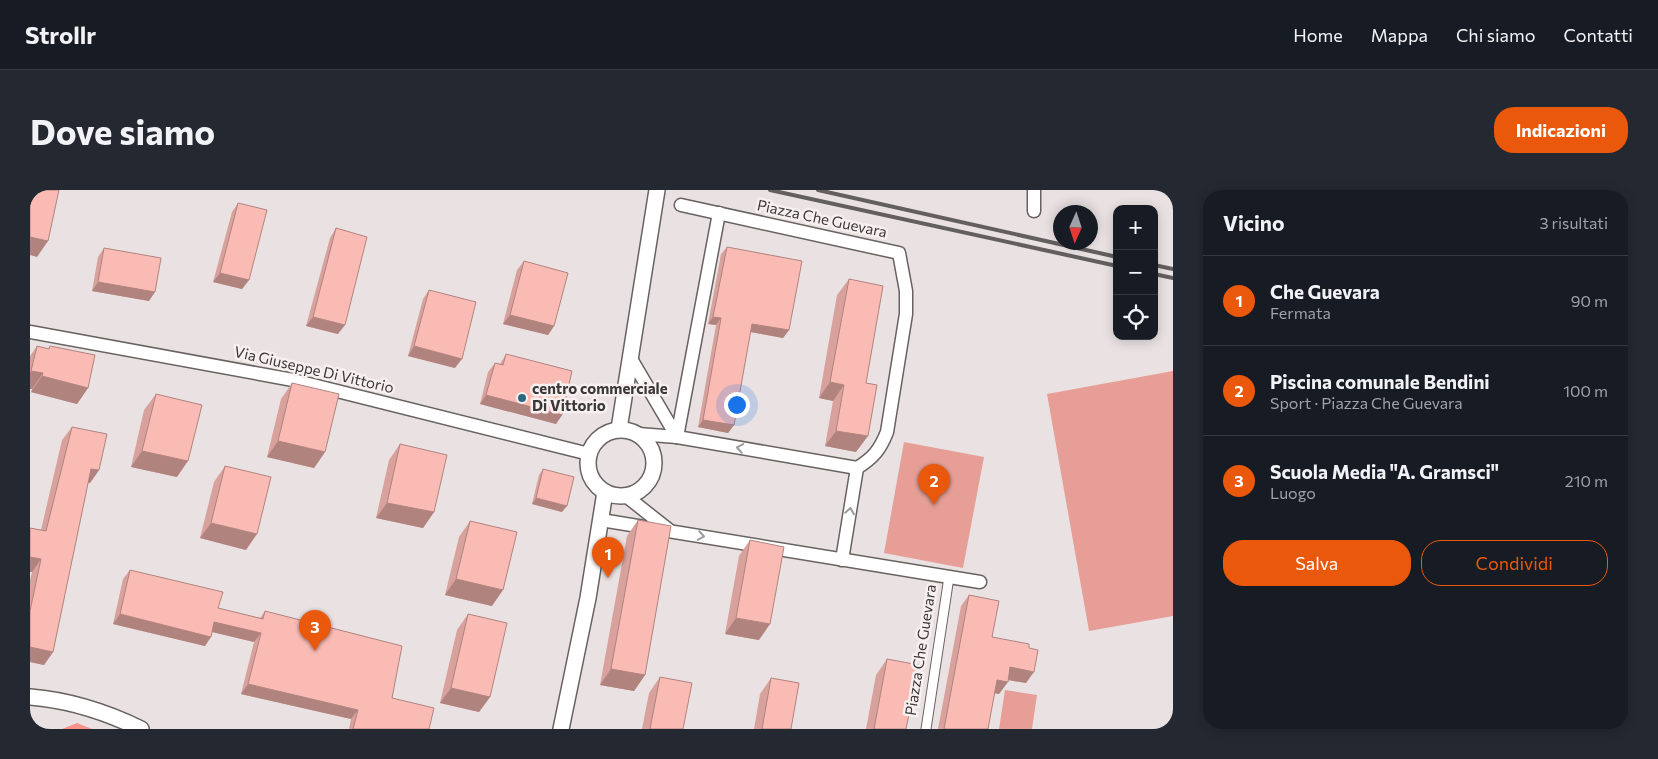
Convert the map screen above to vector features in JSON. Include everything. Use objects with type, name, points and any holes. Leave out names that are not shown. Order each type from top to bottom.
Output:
[{"type":"street","points":[[619,429],[657,190]]},
{"type":"street","points":[[1034,190],[1034,211]]},
{"type":"street","name":"Piazza Che Guevara","points":[[681,205],[899,253],[906,291],[906,314],[886,432],[874,456],[857,468]]},
{"type":"street","points":[[677,437],[719,213]]},
{"type":"street","name":"Via Giuseppe Di Vittorio","points":[[30,332],[293,380],[589,454]]},
{"type":"street","points":[[630,357],[677,437]]},
{"type":"street","points":[[638,434],[650,445],[655,460],[652,476],[644,487],[626,496],[605,492],[592,480],[588,465],[589,454],[596,441],[604,434],[619,429],[638,434],[677,437],[857,468],[842,560]]},
{"type":"street","points":[[561,729],[605,492]]},
{"type":"street","name":"Piazza Che Guevara","points":[[626,496],[671,531]]},
{"type":"street","name":"Piazza Che Guevara","points":[[601,520],[980,582]]},
{"type":"street","name":"Piazza Che Guevara","points":[[926,729],[949,577]]},
{"type":"street","points":[[30,697],[54,699],[85,708],[141,729]]},
{"type":"shaded area","points":[[1173,371],[1173,616],[1089,631],[1047,394]]},
{"type":"shaded area","points":[[904,442],[984,457],[963,568],[884,553]]},
{"type":"shaded area","points":[[1005,690],[1037,695],[1032,729],[999,729]]},
{"type":"shaded area","points":[[77,723],[92,729],[62,729]]},
{"type":"building","points":[[30,190],[59,190],[48,241],[30,237]]},
{"type":"building","points":[[238,203],[267,210],[249,280],[220,273]]},
{"type":"building","points":[[336,228],[367,237],[345,325],[313,317]]},
{"type":"building","points":[[727,247],[802,261],[789,330],[752,324],[734,425],[703,420],[721,318],[713,317]]},
{"type":"building","points":[[104,248],[161,258],[155,292],[98,282]]},
{"type":"building","points":[[524,261],[568,273],[554,326],[510,315]]},
{"type":"building","points":[[849,279],[883,286],[866,383],[877,385],[868,436],[836,431],[844,385],[830,382]]},
{"type":"building","points":[[429,290],[476,302],[462,359],[414,346]]},
{"type":"building","points":[[37,346],[49,349],[50,346],[95,355],[88,388],[42,376],[43,373],[31,371]]},
{"type":"building","name":"centro commerciale Di Vittorio","points":[[506,354],[572,371],[562,415],[486,395],[495,363],[503,365]]},
{"type":"building","points":[[292,383],[339,394],[325,452],[278,441]]},
{"type":"building","points":[[156,394],[202,405],[188,461],[142,451]]},
{"type":"building","points":[[72,427],[107,434],[99,470],[91,469],[53,652],[30,647],[30,611],[41,559],[30,557],[30,528],[46,531]]},
{"type":"building","points":[[400,444],[447,455],[434,512],[387,503]]},
{"type":"building","points":[[225,466],[271,477],[257,534],[211,523]]},
{"type":"building","points":[[543,469],[574,477],[567,506],[536,498]]},
{"type":"building","points":[[638,520],[671,526],[645,675],[611,669]]},
{"type":"building","points":[[470,521],[517,532],[503,590],[456,579]]},
{"type":"building","points":[[750,540],[784,547],[770,624],[736,618]]},
{"type":"building","points":[[130,570],[223,592],[218,608],[263,619],[265,611],[402,646],[392,698],[434,708],[429,729],[353,729],[358,710],[248,684],[261,633],[214,622],[211,637],[120,614]]},
{"type":"building","points":[[969,595],[999,601],[992,637],[1029,644],[1029,648],[1038,650],[1034,672],[1010,667],[1008,682],[997,680],[988,729],[944,729]]},
{"type":"building","points":[[468,614],[507,623],[490,697],[451,688]]},
{"type":"building","points":[[887,659],[919,665],[906,729],[874,729]]},
{"type":"building","points":[[660,677],[692,683],[683,729],[650,729]]},
{"type":"building","points":[[771,678],[799,683],[791,729],[762,729]]},
{"type":"railway","points":[[770,190],[1113,265]]},
{"type":"railway","points":[[818,190],[1113,256]]},
{"type":"railway","points":[[1158,266],[1173,269]]},
{"type":"railway","points":[[1158,275],[1173,278]]},
{"type":"place","name":"centro commerciale Di Vittorio","points":[[522,398]]},
{"type":"place","name":"Piscina comunale Bendini","points":[[934,505]]},
{"type":"place","name":"Che Guevara","points":[[608,578]]},
{"type":"place","name":"Scuola Media \"A. Gramsci\"","points":[[315,651]]}]
